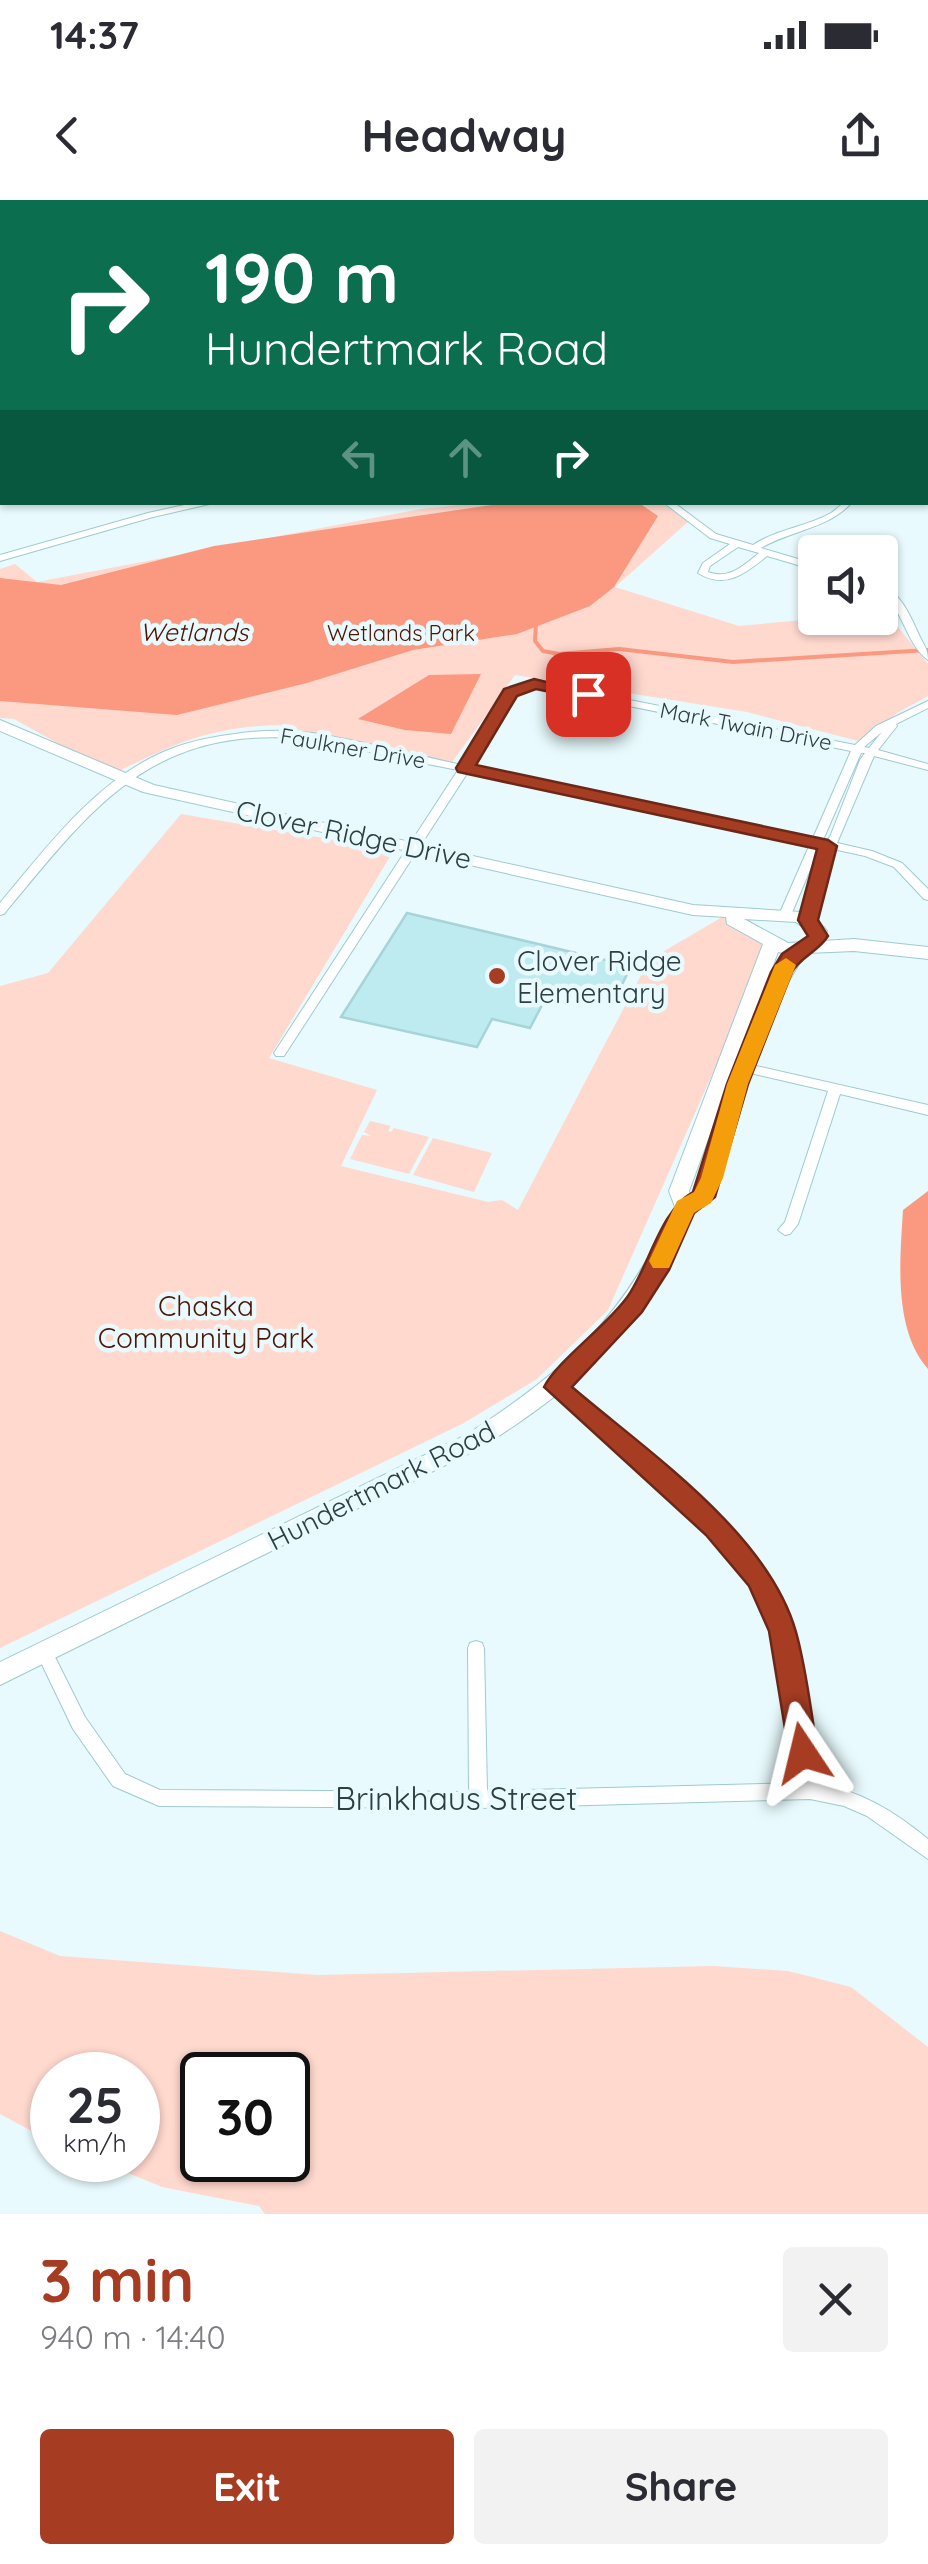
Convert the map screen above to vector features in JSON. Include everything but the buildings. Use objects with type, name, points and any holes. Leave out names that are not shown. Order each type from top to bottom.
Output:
[{"type":"street","points":[[141,505],[151,515]]},
{"type":"street","points":[[0,558],[199,505]]},
{"type":"street","points":[[671,505],[698,528],[798,562]]},
{"type":"street","points":[[753,549],[771,536],[834,515],[845,505]]},
{"type":"street","points":[[736,544],[706,565],[703,574],[718,580],[733,578],[766,552]]},
{"type":"street","points":[[898,602],[922,634],[928,657]]},
{"type":"street","name":"Mark Twain Drive","points":[[465,768],[510,693],[534,684],[864,750],[928,768]]},
{"type":"street","points":[[737,1066],[768,940],[765,926],[780,917],[822,844],[835,838],[864,750],[892,725],[928,704]]},
{"type":"street","name":"Clover Ridge Drive","points":[[0,725],[149,789],[717,913],[811,923]]},
{"type":"street","name":"Faulkner Drive","points":[[0,912],[89,805],[122,778],[186,746],[256,734],[309,736],[889,860],[928,896]]},
{"type":"street","points":[[280,1053],[411,845],[465,768]]},
{"type":"street","points":[[737,1066],[782,972],[818,936],[811,923],[822,844]]},
{"type":"street","name":"Clover Ridge Drive","points":[[717,913],[768,940],[806,948]]},
{"type":"street","points":[[811,923],[854,944]]},
{"type":"street","points":[[806,948],[854,944],[928,952]]},
{"type":"street","points":[[737,1066],[928,1110]]},
{"type":"street","name":"Hundertmark Road","points":[[0,1674],[474,1441],[556,1387],[605,1341],[634,1306],[657,1270],[685,1207],[703,1197],[712,1178],[737,1066]]},
{"type":"street","points":[[785,1230],[791,1224],[836,1088]]},
{"type":"street","points":[[556,1387],[716,1527],[760,1579],[782,1631],[810,1792]]},
{"type":"street","points":[[476,1648],[478,1800]]},
{"type":"street","name":"Brinkhaus Street","points":[[44,1652],[79,1723],[118,1780],[159,1798],[478,1800],[810,1792],[838,1794],[868,1804],[928,1850]]},
{"type":"green space","name":"Wetlands Park","points":[[460,505],[664,505],[689,521],[615,587],[739,626],[798,621],[798,635],[898,635],[898,627],[928,664],[928,696],[897,713],[862,742],[747,712],[515,675],[450,765],[278,725],[211,733],[113,774],[14,719],[0,718],[0,569],[15,564],[37,582],[421,509]]},
{"type":"green space","name":"Chaska Community Park","points":[[181,814],[394,850],[269,1058],[377,1090],[341,1166],[488,1202],[502,1200],[518,1210],[649,960],[724,916],[768,948],[608,1310],[537,1379],[462,1424],[0,1648],[0,986],[48,973]]},
{"type":"green space","points":[[370,1121],[391,1126],[391,1132],[394,1128],[429,1137],[409,1174],[350,1159],[362,1135],[371,1136],[364,1132]]},
{"type":"green space","points":[[433,1138],[492,1153],[474,1192],[413,1175]]},
{"type":"green space","points":[[0,1931],[60,1956],[317,1975],[713,1966],[788,1971],[851,1987],[928,2047],[928,2214],[265,2214],[259,2206],[150,2182],[160,2182],[160,2052],[30,2052],[30,2130],[0,2114]]},
{"type":"water","name":"Wetlands","points":[[491,505],[642,505],[658,516],[614,587],[590,606],[517,634],[413,650],[307,683],[177,715],[0,701],[0,578],[61,585],[214,546]]},
{"type":"water","points":[[481,674],[451,734],[405,730],[358,719],[429,675]]},
{"type":"water","points":[[928,1191],[928,1369],[909,1334],[900,1272],[903,1210]]},
{"type":"waterway","points":[[536,623],[535,641],[543,651],[559,654],[619,649],[733,662],[928,650]]},
{"type":"slow traffic","points":[[661,1261],[685,1207],[703,1197],[712,1178],[726,1117],[786,965]]},
{"type":"place","name":"Clover Ridge Elementary","points":[[497,976]]},
{"type":"route","points":[[588,694],[534,684],[510,693],[465,768],[828,846],[809,908],[808,920],[818,936],[812,946],[789,959],[782,972],[726,1117],[712,1178],[703,1197],[685,1207],[657,1270],[634,1306],[605,1341],[556,1387],[716,1527],[760,1579],[782,1631],[803,1753]]}]
